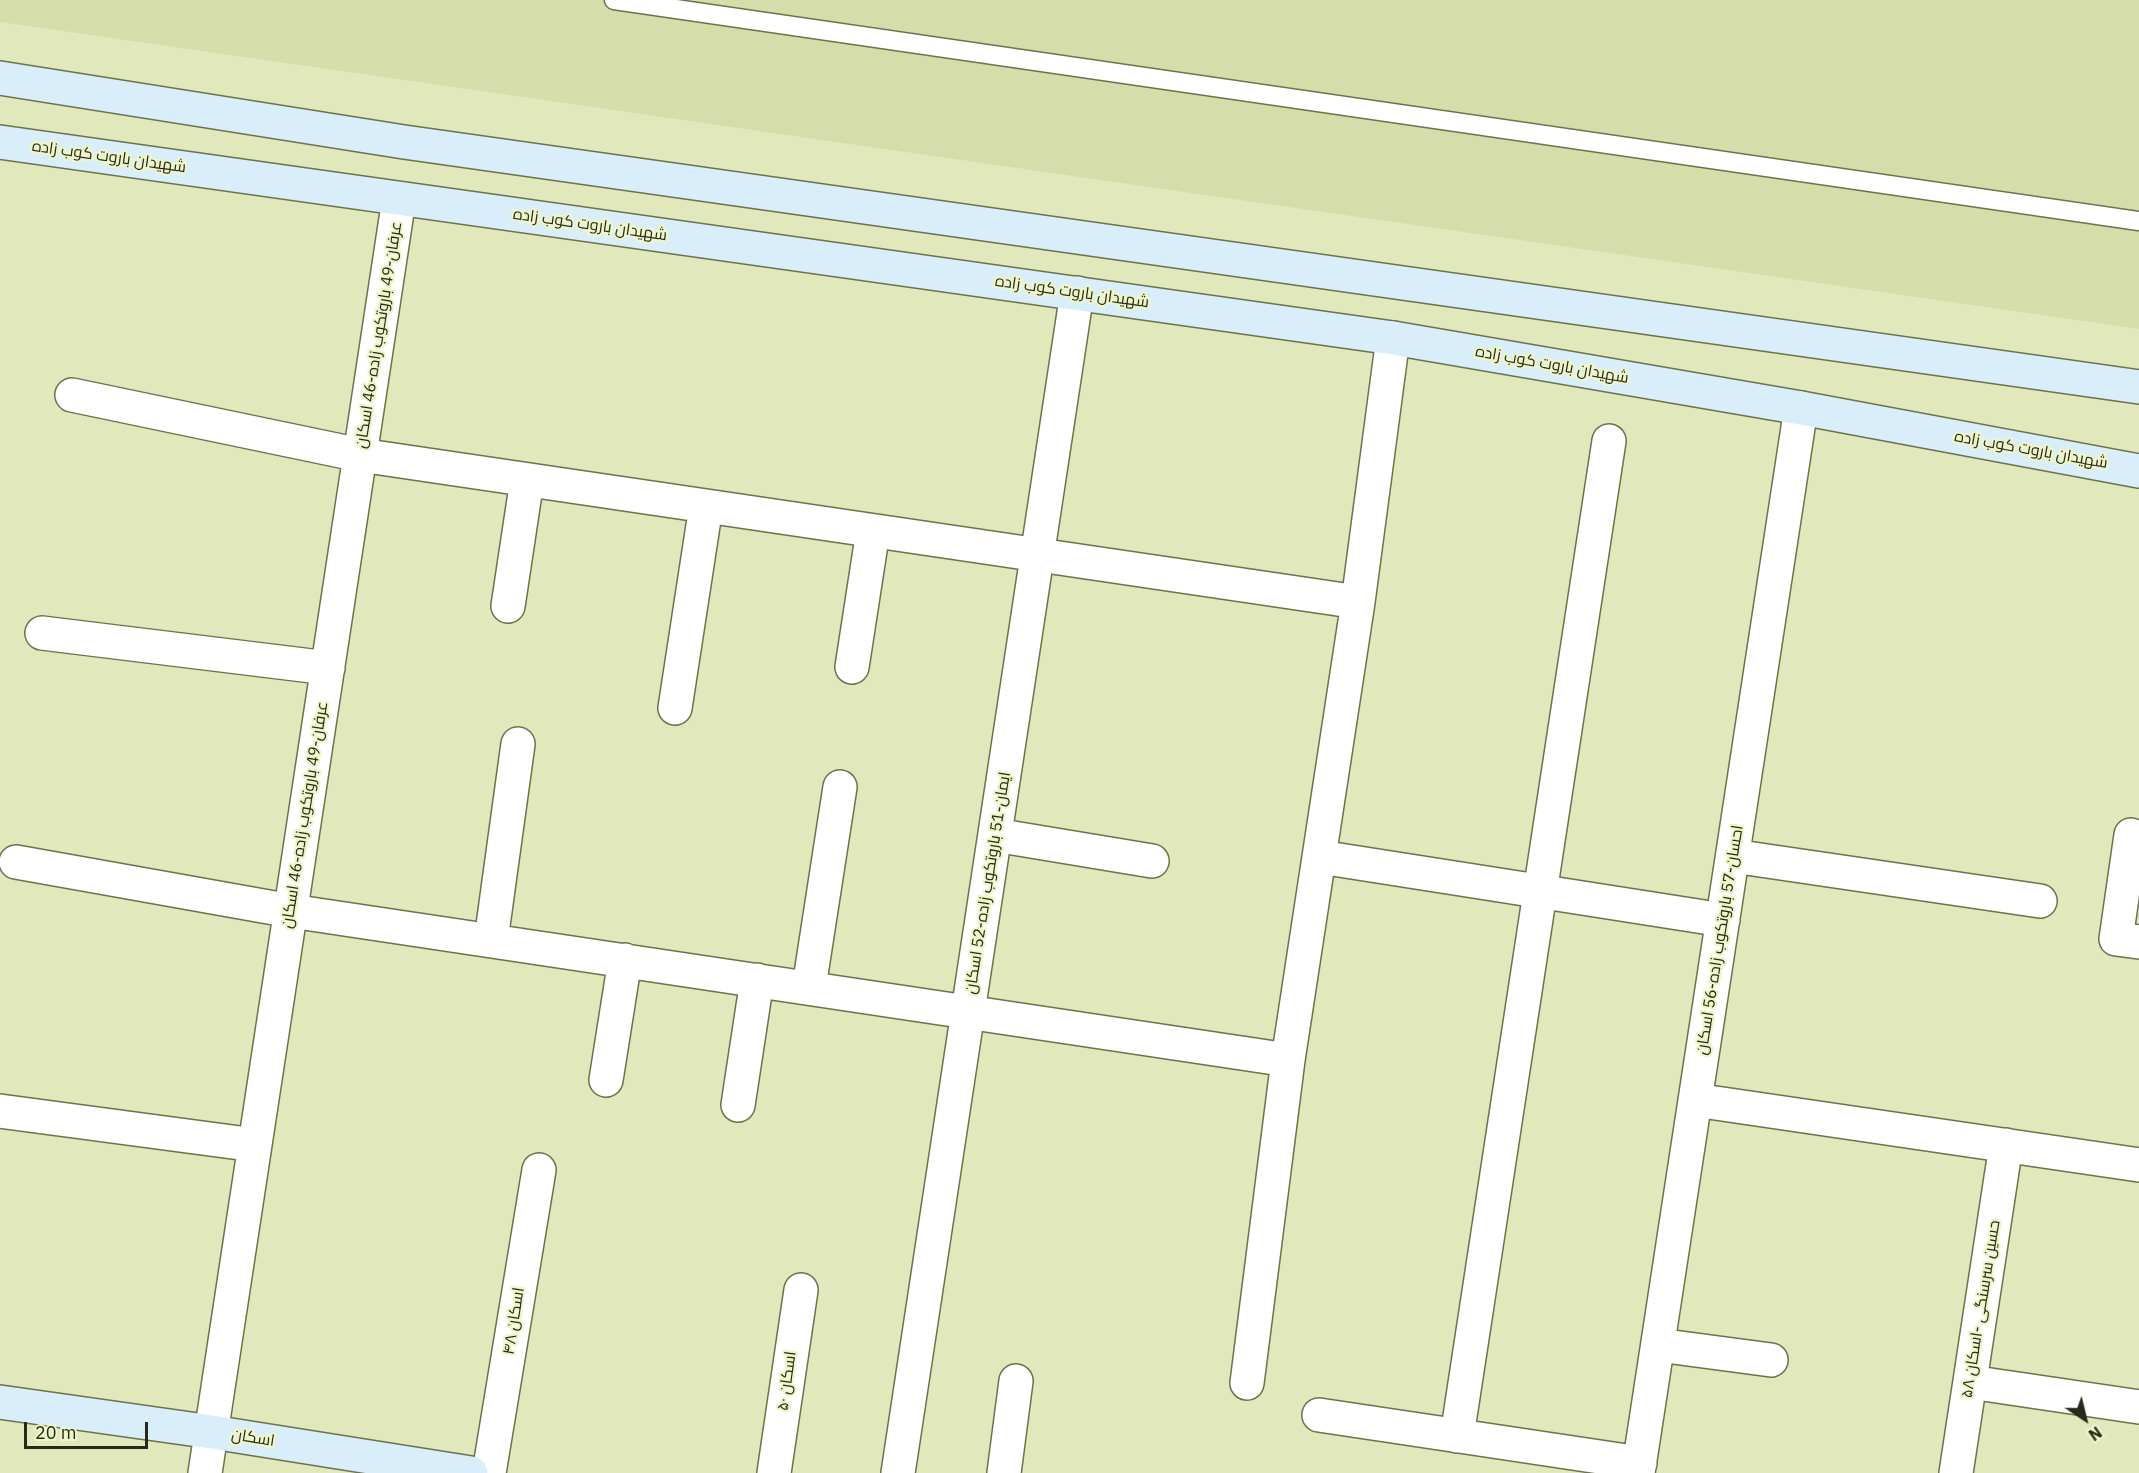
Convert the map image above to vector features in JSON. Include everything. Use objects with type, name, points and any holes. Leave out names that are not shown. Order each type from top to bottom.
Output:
[{"type":"street","points":[[0,78],[404,142],[2139,387]]},
{"type":"street","name":"شهیدان باروت کوب زاده","points":[[0,142],[1393,338],[1801,408],[2139,471]]},
{"type":"street","name":"عرفان-49 باروتکوب زاده-46 اسکان","points":[[206,1473],[399,199]]},
{"type":"street","name":"ایمان-51 باروتکوب زاده-52 اسکان","points":[[898,1473],[1077,293]]},
{"type":"street","points":[[1247,1383],[1288,1060],[1358,602],[1393,338]]},
{"type":"street","points":[[72,395],[360,455],[1358,602]]},
{"type":"street","name":"احسان-57 باروتکوب زاده-56 اسکان","points":[[1639,1468],[1801,408]]},
{"type":"street","points":[[1457,1436],[1609,441]]},
{"type":"street","points":[[508,606],[527,480]]},
{"type":"street","points":[[675,708],[706,506]]},
{"type":"street","points":[[852,667],[873,531]]},
{"type":"street","points":[[42,633],[328,668]]},
{"type":"street","points":[[491,940],[518,744]]},
{"type":"street","points":[[810,987],[840,787]]},
{"type":"street","points":[[995,834],[1152,861]]},
{"type":"street","points":[[2131,836],[2116,939],[2139,942]]},
{"type":"street","points":[[1733,856],[2040,901]]},
{"type":"street","points":[[1320,857],[1723,920]]},
{"type":"street","points":[[16,862],[291,911],[1288,1060]]},
{"type":"street","points":[[606,1080],[625,960]]},
{"type":"street","points":[[738,1105],[757,980]]},
{"type":"street","points":[[1695,1100],[2139,1165]]},
{"type":"street","points":[[0,1112],[255,1145]]},
{"type":"street","name":"حسین سرسنگی -اسکان ۵۸","points":[[1956,1473],[2006,1145]]},
{"type":"street","name":"اسکان ۴۸","points":[[489,1473],[539,1170]]},
{"type":"street","name":"اسکان ۵۰","points":[[774,1473],[801,1290]]},
{"type":"street","points":[[1658,1345],[1771,1359]]},
{"type":"street","points":[[1004,1473],[1016,1381]]},
{"type":"street","points":[[1970,1382],[2139,1407]]},
{"type":"street","name":"اسکان","points":[[0,1402],[212,1432],[471,1473]]},
{"type":"street","points":[[1319,1415],[1457,1436],[1639,1468]]},
{"type":"lane","points":[[614,0],[2139,221]]},
{"type":"shaded area","points":[[0,0],[2139,0],[2139,329],[0,22]]}]
